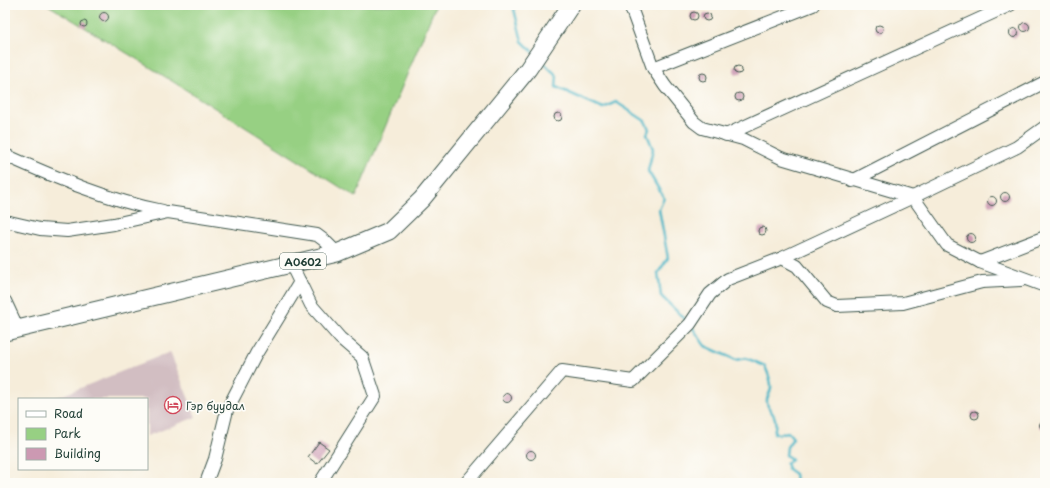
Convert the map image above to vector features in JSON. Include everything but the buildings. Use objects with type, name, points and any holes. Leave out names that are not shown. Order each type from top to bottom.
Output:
[{"type":"highway","name":"A0602","points":[[12,330],[337,253],[389,230],[422,200],[528,69],[545,46],[571,5]]},
{"type":"street","points":[[630,5],[653,68],[665,86],[694,122],[702,128],[743,139],[781,158],[852,181],[913,197],[947,245],[980,262],[1045,286]]},
{"type":"street","points":[[653,68],[814,5]]},
{"type":"street","points":[[726,135],[1010,5]]},
{"type":"street","points":[[852,181],[1045,82]]},
{"type":"street","points":[[466,483],[562,370],[632,381],[690,324],[710,294],[728,279],[782,258],[913,197],[1017,147],[1045,127]]},
{"type":"street","points":[[5,155],[49,175],[133,205],[168,212],[317,235],[337,253]]},
{"type":"street","points":[[5,221],[40,229],[67,231],[114,224],[168,212]]},
{"type":"street","points":[[980,262],[1045,237]]},
{"type":"street","points":[[782,258],[797,266],[826,302],[837,306],[903,303],[982,282],[1026,280]]},
{"type":"street","points":[[291,264],[311,305],[340,338],[362,357],[375,396],[320,483]]},
{"type":"street","points":[[206,483],[215,459],[227,410],[256,354],[300,282]]},
{"type":"street","points":[[5,301],[12,330]]},
{"type":"shaded area","points":[[170,352],[196,417],[148,436],[148,398],[55,398]]},
{"type":"green space","points":[[48,5],[436,5],[356,197]]},
{"type":"waterway","points":[[513,5],[522,41],[533,52]]},
{"type":"waterway","points":[[541,60],[557,76],[556,87],[603,108],[616,102],[645,121],[649,129],[647,134],[653,149],[648,171],[664,198],[659,209],[668,258],[658,273],[661,296],[688,322]]},
{"type":"waterway","points":[[692,327],[705,346],[736,360],[746,358],[765,366],[771,382],[771,390],[767,398],[767,404],[775,420],[774,433],[779,434],[788,432],[793,438],[787,447],[786,455],[792,460],[786,463],[788,469],[795,474],[796,483]]},
{"type":"place","name":"Гэр буудал","points":[[173,405]]}]
